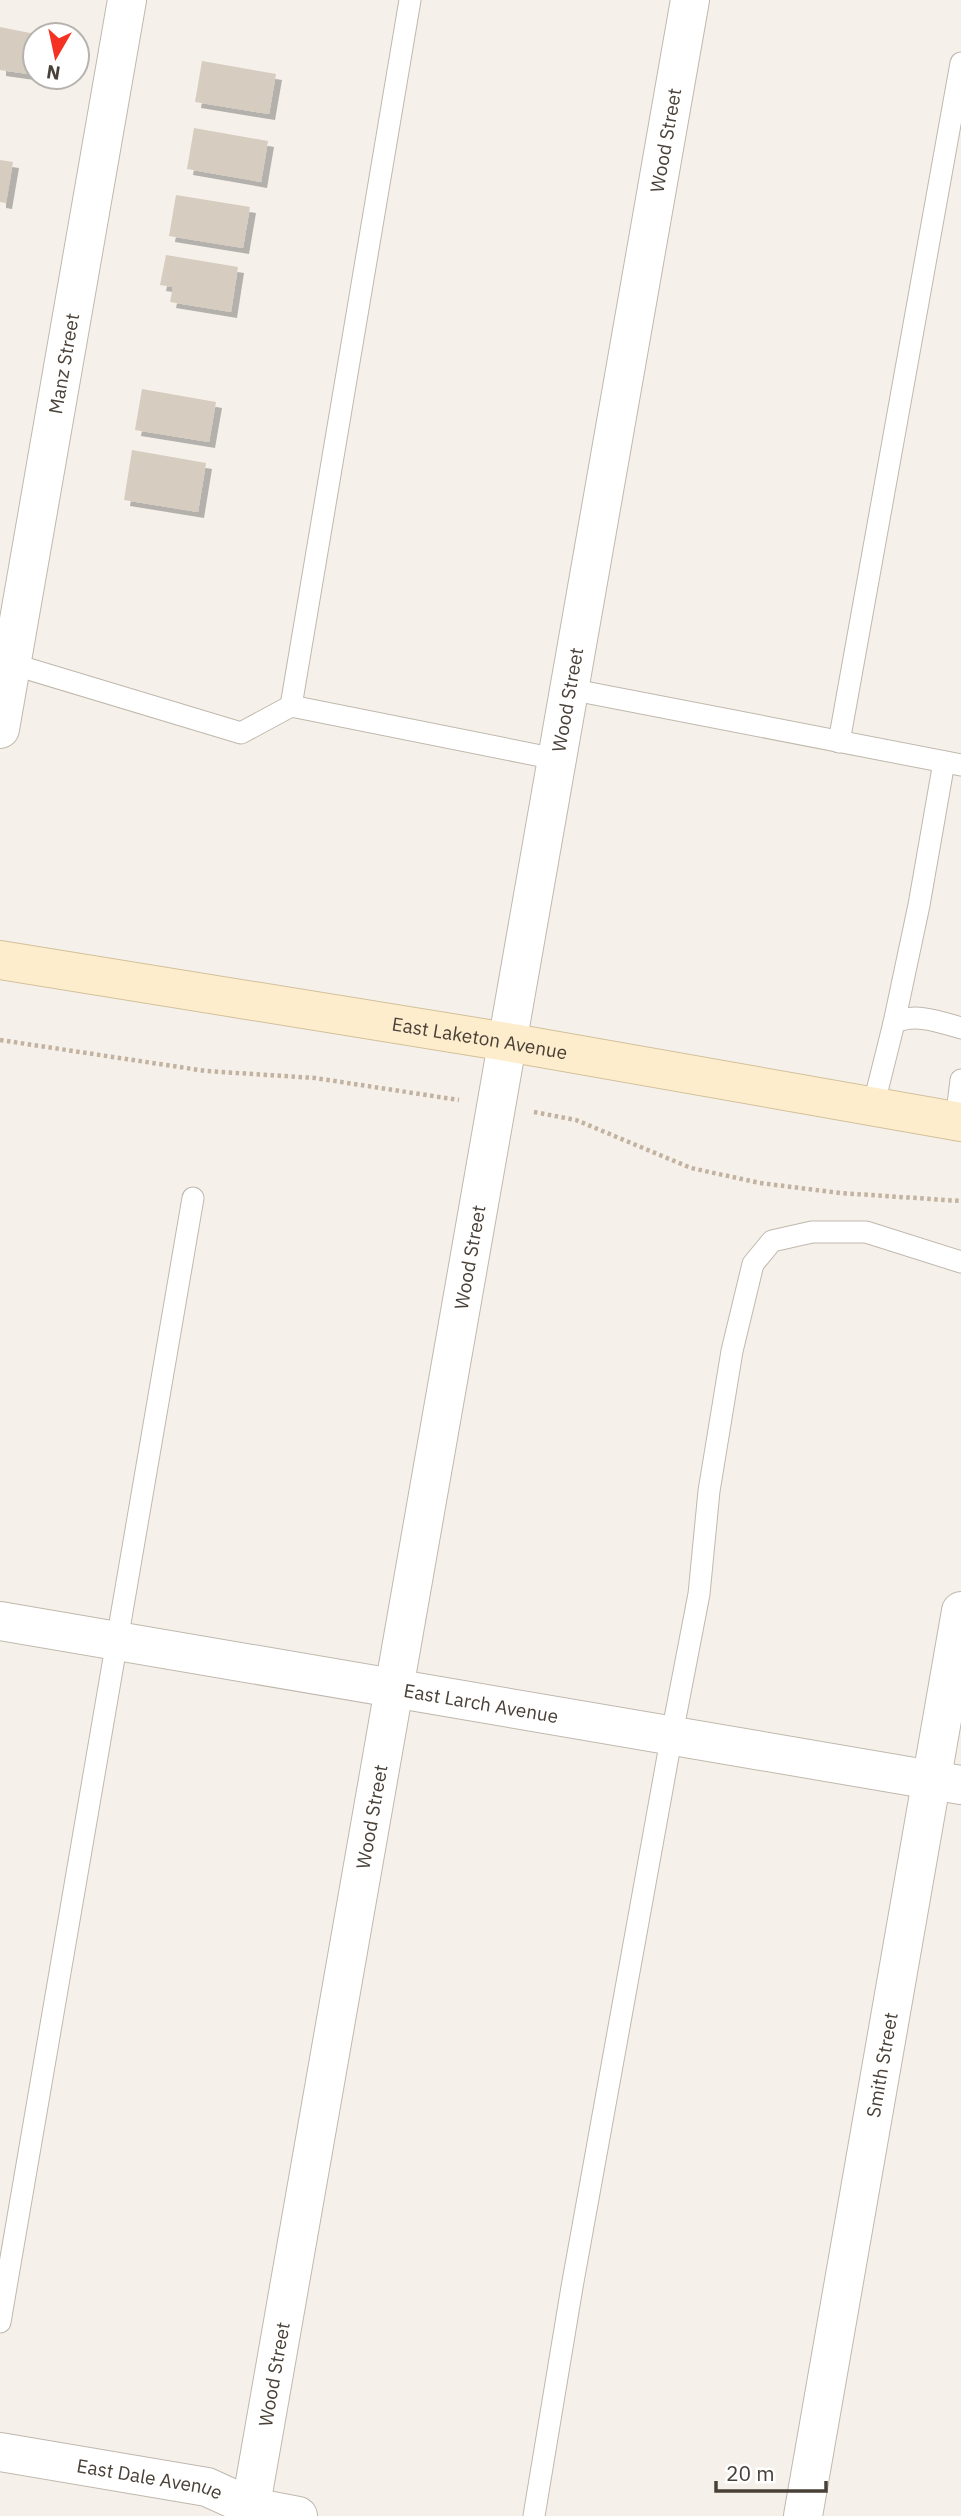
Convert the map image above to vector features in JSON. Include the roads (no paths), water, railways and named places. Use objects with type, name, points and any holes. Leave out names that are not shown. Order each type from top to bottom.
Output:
[{"type":"main road","name":"East Laketon Avenue","points":[[0,960],[507,1042],[958,1121]]},
{"type":"street","name":"Manz Street","points":[[0,729],[6,662],[127,0]]},
{"type":"street","name":"Wood Street","points":[[250,2512],[690,0]]},
{"type":"street","name":"Smith Street","points":[[803,2516],[946,1782],[961,1611]]},
{"type":"street","name":"East Larch Avenue","points":[[0,1621],[946,1782]]},
{"type":"street","name":"East Dale Avenue","points":[[0,2452],[207,2487],[250,2512],[298,2516]]},
{"type":"lane","points":[[291,706],[410,0]]},
{"type":"lane","points":[[839,742],[961,63]]},
{"type":"lane","points":[[6,662],[241,733],[291,706],[556,759]]},
{"type":"lane","points":[[569,689],[952,763],[873,1107]]},
{"type":"lane","points":[[894,1023],[904,1017],[961,1028]]},
{"type":"lane","points":[[958,1121],[961,1080]]},
{"type":"lane","points":[[0,2322],[193,1198]]},
{"type":"lane","points":[[534,2516],[572,2287],[671,1734],[699,1594],[709,1491],[732,1351],[753,1264],[772,1241],[812,1232],[866,1232],[961,1262]]}]
